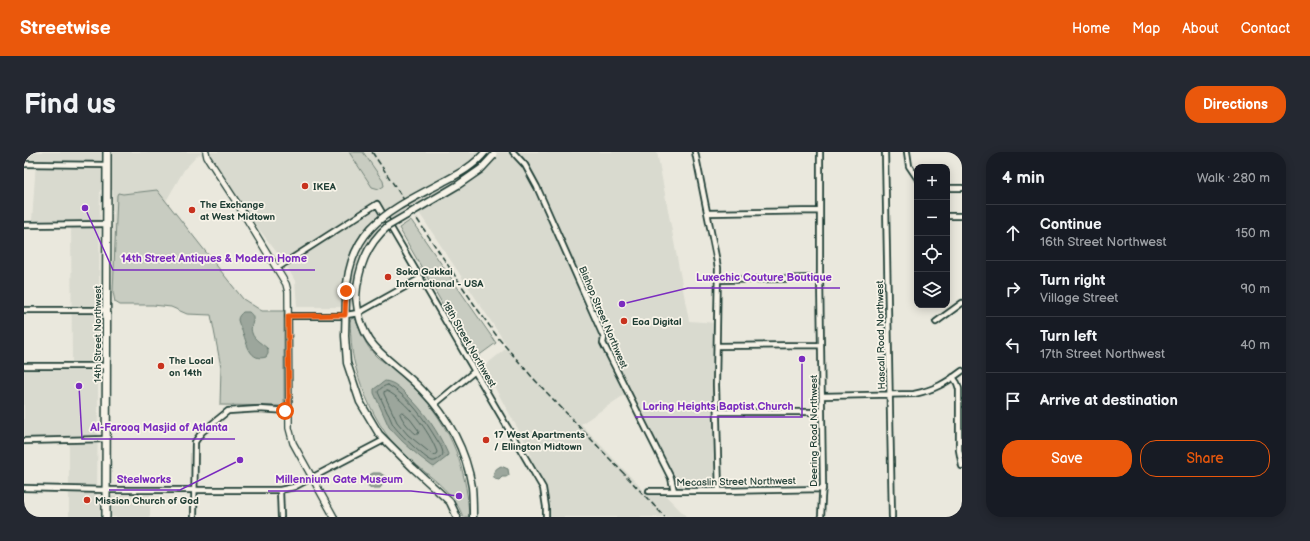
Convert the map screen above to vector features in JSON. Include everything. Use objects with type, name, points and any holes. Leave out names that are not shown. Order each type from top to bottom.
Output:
[{"type":"main road","name":"14th Street Northwest","points":[[106,517],[107,152]]},
{"type":"main road","points":[[457,517],[450,502],[378,434],[360,402],[347,364],[345,336],[346,297],[348,278],[352,263],[363,238],[375,224],[394,208],[457,175],[472,165],[485,152]]},
{"type":"main road","points":[[473,517],[472,487],[462,452],[450,427],[435,404],[422,389],[376,350],[364,332],[358,313],[356,297],[357,280],[361,266],[369,249],[388,226],[458,185],[481,169],[495,153]]},
{"type":"street","points":[[206,152],[207,157],[286,284],[288,292],[289,411],[293,443],[334,517]]},
{"type":"street","name":"Bishop Street Northwest","points":[[513,152],[525,165],[537,187],[604,338],[603,343],[671,478],[674,491]]},
{"type":"street","points":[[695,152],[716,257],[718,280],[717,412],[719,491]]},
{"type":"street","name":"Deering Road Northwest","points":[[820,152],[823,489],[821,517]]},
{"type":"street","name":"Hascall Road Northwest","points":[[885,152],[892,517]]},
{"type":"street","points":[[907,152],[909,166],[914,174]]},
{"type":"street","points":[[24,164],[107,165]]},
{"type":"street","points":[[950,188],[962,188]]},
{"type":"street","name":"18th Street Northwest","points":[[277,268],[377,204],[543,488],[546,517]]},
{"type":"street","points":[[708,213],[820,211]]},
{"type":"street","points":[[950,216],[962,216]]},
{"type":"street","points":[[24,225],[107,224]]},
{"type":"street","points":[[288,316],[345,315],[358,313],[421,278]]},
{"type":"street","points":[[718,280],[820,278]]},
{"type":"street","points":[[936,322],[962,303]]},
{"type":"street","points":[[24,310],[107,310]]},
{"type":"street","points":[[717,346],[821,345]]},
{"type":"street","points":[[24,366],[106,366]]},
{"type":"street","points":[[435,404],[475,371]]},
{"type":"street","points":[[822,396],[890,395],[926,392],[939,386],[962,371]]},
{"type":"street","points":[[953,377],[959,389],[959,450],[962,466]]},
{"type":"street","points":[[194,517],[195,442],[202,432],[228,410],[259,409],[289,411]]},
{"type":"street","points":[[717,412],[822,412]]},
{"type":"street","points":[[24,441],[106,439]]},
{"type":"street","points":[[24,488],[106,490],[280,490],[294,487],[384,440]]},
{"type":"street","name":"Mecaslin Street Northwest","points":[[649,491],[823,489]]},
{"type":"street","points":[[280,490],[281,517]]},
{"type":"shaded area","points":[[24,152],[657,152],[689,321],[717,323],[721,491],[678,492],[630,391],[581,424],[645,492],[662,492],[687,517],[550,517],[549,503],[529,458],[531,456],[526,443],[483,367],[508,347],[414,205],[381,225],[366,248],[351,307],[297,307],[295,281],[285,263],[201,154],[197,156],[184,170],[166,201],[243,299],[262,311],[284,311],[284,406],[220,405],[221,367],[211,315],[187,314],[171,307],[153,305],[120,305],[115,302],[113,292],[113,190],[100,190],[97,496],[150,495],[150,517],[69,517],[69,441],[24,440],[24,364],[72,364],[71,221],[32,221],[36,161],[24,161]]},
{"type":"shaded area","points":[[349,152],[363,152],[383,181],[384,186],[379,189],[372,187]]},
{"type":"shaded area","points":[[157,190],[243,299],[262,311],[284,311],[284,406],[220,405],[221,367],[211,315],[187,314],[171,307],[153,305],[120,305],[115,302],[113,292],[117,195],[118,193],[123,194]]},
{"type":"shaded area","points":[[411,220],[496,343],[474,359],[399,228]]},
{"type":"shaded area","points":[[354,318],[364,340],[373,353],[398,373],[422,396],[444,426],[459,460],[464,478],[469,517],[463,517],[454,500],[447,492],[392,442],[380,424],[365,395],[354,360],[351,344],[350,322],[351,319]]},
{"type":"water","points":[[243,312],[249,312],[252,315],[252,333],[257,340],[268,349],[268,354],[266,357],[256,357],[250,351],[238,320],[239,316]]},
{"type":"water","points":[[385,381],[397,386],[413,401],[425,414],[440,437],[448,454],[447,457],[434,467],[402,441],[389,427],[374,393],[374,389]]},
{"type":"water","points":[[501,466],[508,469],[509,475],[502,477],[499,480],[495,479],[493,475],[494,471]]},
{"type":"water","points":[[373,473],[380,473],[386,477],[386,480],[380,488],[371,488],[366,484],[366,477]]},
{"type":"railway","points":[[372,152],[499,339],[533,378],[665,517]]},
{"type":"place","name":"IKEA","points":[[305,186]]},
{"type":"place","name":"14th Street Antiques & Modern Home","points":[[85,208]]},
{"type":"place","name":"The Exchange at West Midtown","points":[[192,210]]},
{"type":"place","name":"Soka Gakkai International - USA","points":[[388,277]]},
{"type":"place","name":"Luxechic Couture Boutique","points":[[622,304]]},
{"type":"place","name":"Eoa Digital","points":[[624,321]]},
{"type":"place","name":"Loring Heights Baptist Church","points":[[802,359]]},
{"type":"place","name":"The Local on 14th","points":[[161,366]]},
{"type":"place","name":"Al-Farooq Masjid of Atlanta","points":[[79,386]]},
{"type":"place","name":"17 West Apartments / Ellington Midtown","points":[[486,440]]},
{"type":"place","name":"Steelworks","points":[[240,460]]},
{"type":"place","name":"Millennium Gate Museum","points":[[459,496]]},
{"type":"place","name":"Mission Church of God","points":[[87,500]]},
{"type":"route","points":[[285,411],[289,411],[288,316],[345,315],[346,291]]}]
